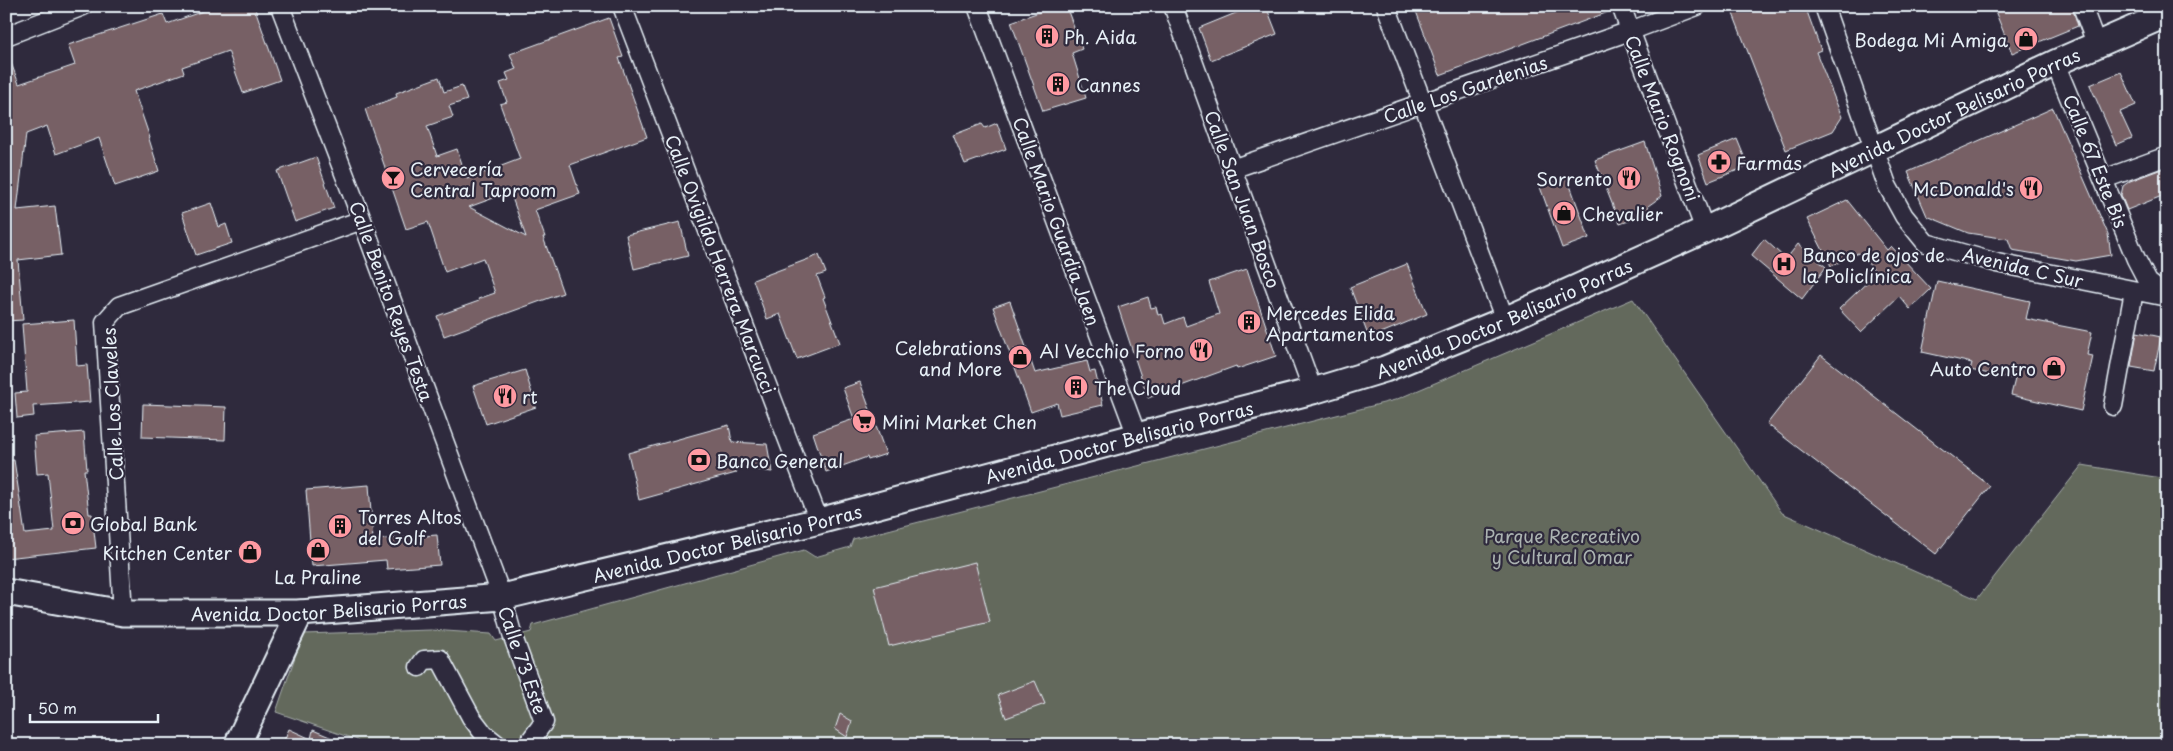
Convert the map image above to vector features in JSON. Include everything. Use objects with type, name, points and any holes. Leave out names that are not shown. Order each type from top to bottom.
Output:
[{"type":"street","points":[[6,36],[82,6]]},
{"type":"street","name":"Calle Benito Reyes Testa","points":[[280,6],[362,220],[502,597]]},
{"type":"street","name":"Calle Mario Guardia Jaen","points":[[977,6],[1137,436]]},
{"type":"street","name":"Calle San Juan Bosco","points":[[1173,6],[1313,391]]},
{"type":"street","points":[[1386,6],[1505,320]]},
{"type":"street","name":"Calle Mario Rognoni","points":[[1621,6],[1705,230]]},
{"type":"street","name":"Calle Los Gardenias","points":[[1232,169],[1630,31],[1696,6]]},
{"type":"street","name":"Avenida C Sur","points":[[1824,6],[1887,185],[1904,216],[1926,243],[1982,259],[2167,297]]},
{"type":"street","points":[[2082,6],[2096,46]]},
{"type":"street","name":"Calle Ovigildo Herrera Marcucci","points":[[624,7],[819,521]]},
{"type":"street","name":"Avenida Doctor Belisario Porras","points":[[6,592],[124,613],[300,613],[502,597],[819,521],[1313,391],[1385,369],[1505,320],[1705,230],[2055,63],[2167,14]]},
{"type":"street","name":"Calle 67 Este Bis","points":[[2055,63],[2136,259],[2148,282],[2167,297]]},
{"type":"street","points":[[2104,179],[2167,156]]},
{"type":"street","name":"Calle Los Claveles","points":[[124,613],[105,322],[118,306],[362,220]]},
{"type":"street","points":[[2055,275],[2078,273],[2114,278],[2126,277],[2132,270],[2136,259]]},
{"type":"street","points":[[2112,406],[2134,291]]},
{"type":"street","name":"Calle 73 Este","points":[[502,597],[513,637],[544,722],[527,745]]},
{"type":"street","points":[[238,745],[300,613]]},
{"type":"street","points":[[418,667],[424,660],[440,659],[471,716],[484,734],[498,745]]},
{"type":"green space","name":"Parque Recreativo y Cultural Omar","points":[[1633,299],[1782,513],[1977,599],[2082,465],[2167,479],[2167,745],[360,745],[357,740],[276,712],[303,634],[431,630],[491,634],[496,641],[531,632],[533,625],[804,550],[815,557],[850,547],[853,539],[1395,400]]},
{"type":"building","points":[[217,6],[254,6],[280,80],[243,93],[228,51],[182,67],[184,73],[134,91],[159,171],[115,186],[99,138],[56,154],[47,126],[26,134],[17,210],[55,206],[61,255],[18,260],[23,320],[6,321],[6,55],[8,55],[19,84],[75,65],[68,45],[163,14],[167,24]]},
{"type":"building","points":[[1056,6],[1066,6],[1082,49],[1072,53],[1086,98],[1043,111],[1011,22]]},
{"type":"building","points":[[1253,6],[1266,6],[1277,34],[1211,60],[1199,28]]},
{"type":"building","points":[[1414,6],[1611,6],[1611,11],[1440,75]]},
{"type":"building","points":[[1745,6],[1805,6],[1821,50],[1816,52],[1842,117],[1833,131],[1786,150],[1732,11]]},
{"type":"building","name":"Bodega Mi Amiga","points":[[1993,6],[2072,6],[2078,26],[2012,53]]},
{"type":"building","points":[[609,18],[623,57],[619,58],[647,137],[570,165],[580,194],[535,210],[563,293],[444,336],[437,316],[479,301],[478,299],[495,293],[483,258],[445,272],[428,222],[406,229],[365,109],[397,97],[396,93],[439,77],[444,92],[462,86],[467,100],[449,106],[453,117],[427,126],[437,156],[457,149],[467,179],[520,159],[500,104],[507,102],[500,83],[509,80],[506,73],[516,69],[510,54]],"holes":[[[510,192],[526,237],[469,207]]]},
{"type":"building","points":[[2121,72],[2136,105],[2120,112],[2132,138],[2116,145],[2090,85]]},
{"type":"building","points":[[2053,108],[2108,234],[2111,255],[2076,261],[2012,250],[2008,239],[1968,233],[1927,216],[1908,172]]},
{"type":"building","points":[[997,123],[1006,149],[965,164],[953,135],[982,124],[985,128]]},
{"type":"building","name":"Farmás","points":[[1737,139],[1748,166],[1708,182],[1698,155]]},
{"type":"building","name":"Sorrento","points":[[1645,142],[1662,196],[1648,206],[1651,213],[1620,224],[1595,160]]},
{"type":"building","points":[[316,157],[334,208],[295,222],[277,171]]},
{"type":"building","points":[[2167,167],[2167,194],[2127,210],[2121,195],[2123,186],[2130,181]]},
{"type":"building","name":"Chevalier","points":[[1567,177],[1589,238],[1562,248],[1540,187]]},
{"type":"building","points":[[1847,200],[1887,250],[1891,246],[1931,289],[1910,309],[1899,296],[1861,332],[1839,309],[1877,273],[1858,253],[1831,266],[1807,219]]},
{"type":"building","points":[[211,203],[219,227],[226,224],[232,243],[196,255],[182,213]]},
{"type":"building","points":[[680,222],[688,256],[634,269],[626,235]]},
{"type":"building","name":"Banco de ojos de la Policlínica","points":[[1764,239],[1786,259],[1798,244],[1826,267],[1802,299],[1751,256]]},
{"type":"building","points":[[819,255],[826,273],[817,276],[840,343],[797,359],[780,314],[767,319],[753,280]]},
{"type":"building","points":[[1407,264],[1427,314],[1369,338],[1350,287]]},
{"type":"building","points":[[1247,269],[1276,356],[1237,369],[1236,366],[1148,398],[1118,307],[1148,297],[1151,308],[1156,307],[1158,315],[1162,314],[1165,324],[1183,317],[1186,326],[1219,314],[1209,282]]},
{"type":"building","points":[[1937,281],[2030,301],[2026,319],[2092,332],[2087,355],[2093,356],[2081,411],[2011,395],[2015,379],[1970,370],[1972,363],[1922,352]]},
{"type":"building","points":[[1010,301],[1035,373],[1087,361],[1090,372],[1095,371],[1103,405],[1060,415],[1057,403],[1031,412],[993,307]]},
{"type":"building","points":[[74,320],[77,366],[87,365],[90,402],[33,406],[34,416],[17,418],[15,393],[27,392],[22,324]]},
{"type":"building","points":[[2137,332],[2161,337],[2154,371],[2131,367]]},
{"type":"building","points":[[1821,355],[1990,486],[1936,554],[1767,424]]},
{"type":"building","name":"rt","points":[[525,370],[536,407],[486,424],[473,386]]},
{"type":"building","points":[[860,382],[886,454],[868,460],[867,457],[826,472],[813,433],[854,419],[843,388]]},
{"type":"building","points":[[143,404],[226,407],[225,440],[142,437]]},
{"type":"building","name":"Banco General","points":[[729,425],[732,442],[767,444],[772,472],[738,467],[736,473],[639,500],[628,453]]},
{"type":"building","points":[[84,432],[87,470],[84,470],[89,514],[92,514],[96,548],[6,558],[6,461],[14,460],[25,534],[54,531],[48,473],[37,474],[34,436]]},
{"type":"building","name":"Torres Altos del Golf","points":[[369,485],[373,540],[437,535],[440,565],[387,569],[386,560],[312,566],[306,490]]},
{"type":"building","points":[[975,562],[990,622],[889,646],[874,587]]},
{"type":"building","points":[[1035,681],[1045,704],[1006,718],[998,695]]},
{"type":"building","points":[[840,714],[852,721],[847,737],[835,729]]},
{"type":"building","points":[[289,729],[311,739],[313,730],[349,745],[282,745]]},
{"type":"place","name":"Ph. Aida","points":[[1047,36]]},
{"type":"place","name":"Bodega Mi Amiga","points":[[2026,39]]},
{"type":"place","name":"Cannes","points":[[1058,84]]},
{"type":"place","name":"Farmás","points":[[1719,162]]},
{"type":"place","name":"Cervecería Central Taproom","points":[[393,178]]},
{"type":"place","name":"Sorrento","points":[[1629,178]]},
{"type":"place","name":"McDonald's","points":[[2031,188]]},
{"type":"place","name":"Chevalier","points":[[1564,213]]},
{"type":"place","name":"Banco de ojos de la Policlínica","points":[[1784,264]]},
{"type":"place","name":"Mercedes Elida Apartamentos","points":[[1249,322]]},
{"type":"place","name":"Al Vecchio Forno","points":[[1201,350]]},
{"type":"place","name":"Celebrations and More","points":[[1020,357]]},
{"type":"place","name":"Auto Centro","points":[[2054,368]]},
{"type":"place","name":"The Cloud","points":[[1076,387]]},
{"type":"place","name":"rt","points":[[505,396]]},
{"type":"place","name":"Mini Market Chen","points":[[864,421]]},
{"type":"place","name":"Banco General","points":[[699,460]]},
{"type":"place","name":"Global Bank","points":[[73,523]]},
{"type":"place","name":"Torres Altos del Golf","points":[[340,526]]},
{"type":"place","name":"La Praline","points":[[318,550]]},
{"type":"place","name":"Kitchen Center","points":[[250,552]]}]
